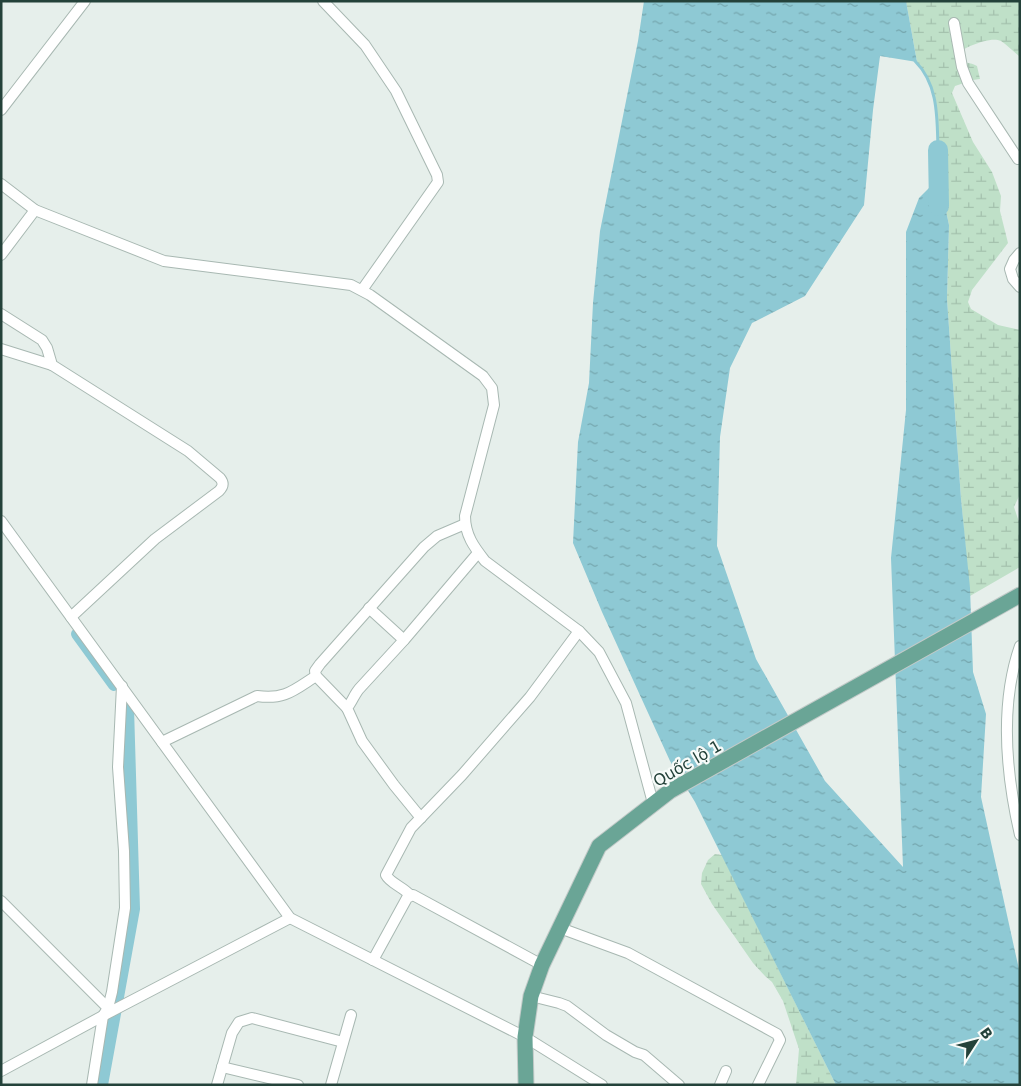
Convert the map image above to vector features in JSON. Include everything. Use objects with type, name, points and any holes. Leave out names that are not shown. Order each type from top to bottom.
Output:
[{"type":"main road","name":"Quốc lộ 1","points":[[526,1085],[525,1037],[531,996],[542,965],[599,846],[670,791],[1020,595]]},
{"type":"street","points":[[1,110],[14,96],[85,1]]},
{"type":"street","points":[[323,1],[365,45],[396,91],[437,175],[438,182],[362,290]]},
{"type":"street","points":[[954,23],[962,67],[968,83],[1019,159]]},
{"type":"street","points":[[1,184],[35,210],[164,261],[337,283],[362,290],[483,376],[492,388],[494,405],[465,516],[468,535],[485,561],[579,631],[599,652],[626,703],[653,803]]},
{"type":"street","points":[[1,255],[35,210]]},
{"type":"street","points":[[1020,253],[1010,269],[1013,279],[1020,288]]},
{"type":"street","points":[[1,314],[42,340],[47,348],[52,365]]},
{"type":"street","points":[[1,349],[52,365],[188,451],[223,482],[219,491],[155,539],[72,617]]},
{"type":"street","points":[[1,520],[290,918],[525,1037],[602,1085]]},
{"type":"street","points":[[421,818],[362,741],[347,708],[316,676],[315,671],[430,541],[465,524]]},
{"type":"street","points":[[347,708],[354,700],[355,694],[359,689],[404,640],[478,553]]},
{"type":"street","points":[[369,608],[404,640]]},
{"type":"street","points":[[410,896],[404,888],[388,879],[386,875],[411,828],[462,775],[530,697],[579,631]]},
{"type":"street","points":[[1020,646],[1013,666],[1008,711],[1008,750],[1013,804],[1020,835]]},
{"type":"street","points":[[162,742],[257,696],[271,698],[284,696],[316,676]]},
{"type":"street","points":[[92,1085],[111,1010],[125,908],[124,851],[118,768],[122,686]]},
{"type":"street","points":[[373,960],[406,898],[415,896],[542,965]]},
{"type":"street","points":[[1,901],[111,1010]]},
{"type":"street","points":[[1,1071],[111,1010],[290,918]]},
{"type":"street","points":[[560,928],[628,953],[777,1034],[780,1040],[758,1085]]},
{"type":"street","points":[[531,996],[559,1002],[567,1006],[606,1035],[644,1055],[678,1085]]},
{"type":"street","points":[[331,1085],[351,1015]]},
{"type":"street","points":[[217,1085],[232,1033],[239,1022],[252,1018],[343,1042]]},
{"type":"street","points":[[222,1067],[298,1085]]},
{"type":"street","points":[[720,1085],[726,1071]]},
{"type":"green space","points":[[906,1],[1020,1],[1020,57],[1001,41],[996,40],[977,43],[955,54],[957,61],[977,66],[980,79],[955,86],[952,93],[973,142],[992,172],[1001,196],[1000,211],[1008,243],[972,290],[968,302],[971,309],[998,325],[1020,330],[1020,494],[1014,507],[1020,525],[1020,567],[970,596],[947,299],[949,225],[939,178],[936,101],[929,81],[917,62]]},
{"type":"green space","points":[[715,854],[722,855],[836,1085],[796,1085],[799,1049],[783,1001],[772,982],[753,963],[712,904],[701,884],[702,873],[708,860]]},
{"type":"water","points":[[644,1],[906,1],[917,62],[880,56],[864,205],[805,296],[752,323],[730,368],[720,437],[717,546],[756,659],[825,781],[903,867],[891,558],[906,410],[906,232],[919,198],[939,178],[949,225],[947,299],[961,499],[970,588],[973,672],[986,714],[981,797],[1020,974],[1020,1085],[836,1085],[695,802],[670,761],[602,612],[573,543],[578,442],[589,383],[593,303],[600,231],[638,41]]},
{"type":"waterway","points":[[915,61],[923,70],[933,92],[937,115],[938,150]]},
{"type":"waterway","points":[[938,150],[939,206]]},
{"type":"waterway","points":[[77,634],[114,685]]},
{"type":"waterway","points":[[102,1085],[134,909],[128,708]]}]
